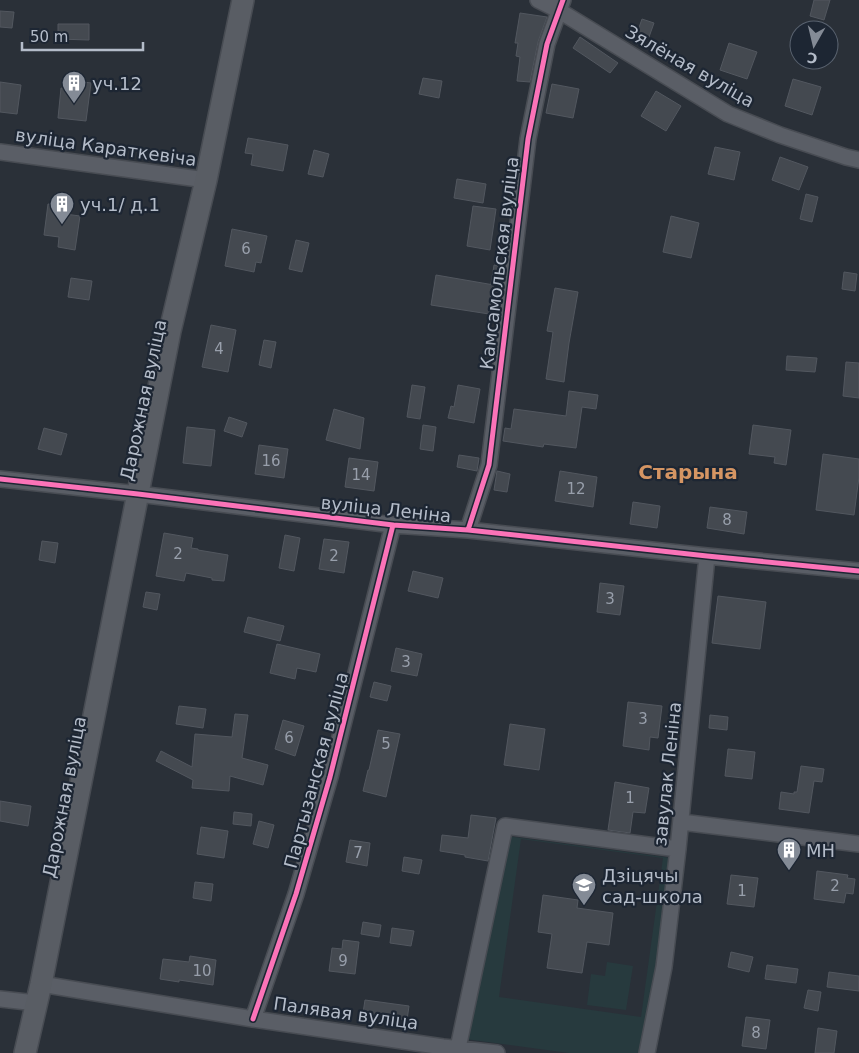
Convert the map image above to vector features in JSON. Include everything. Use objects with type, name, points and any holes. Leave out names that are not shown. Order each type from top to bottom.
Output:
[{"type":"main road","name":"Дарожная вуліца","points":[[24,1053],[38,993],[170,332],[206,180],[243,0]]},
{"type":"street","name":"Зялёная вуліца","points":[[538,0],[560,5],[728,114],[780,135],[859,160]]},
{"type":"street","name":"Камсамольская вуліца","points":[[468,530],[489,465],[528,139],[547,44],[560,5]]},
{"type":"street","name":"вуліца Караткевіча","points":[[0,152],[206,180]]},
{"type":"street","name":"вуліца Леніна","points":[[0,480],[138,494],[393,525],[468,530],[859,571]]},
{"type":"street","name":"Партызанская вуліца","points":[[253,1019],[296,894],[330,777],[393,525]]},
{"type":"street","name":"завулак Леніна","points":[[647,1053],[664,967],[681,822],[707,556]]},
{"type":"street","points":[[681,822],[859,844]]},
{"type":"street","points":[[458,1048],[505,826],[678,849]]},
{"type":"street","name":"Палявая вуліца","points":[[0,999],[38,993],[253,1019],[443,1047],[497,1053]]},
{"type":"green space","points":[[507,836],[671,858],[656,969],[639,1053],[569,1053],[465,1039]],"holes":[[[521,839],[663,858],[641,1017],[499,997]]]},
{"type":"green space","points":[[607,962],[633,966],[626,1010],[587,1005],[591,974],[605,976]]},
{"type":"building","points":[[814,0],[830,0],[824,20],[810,16]]},
{"type":"building","points":[[0,11],[14,12],[12,28],[0,27]]},
{"type":"building","points":[[520,13],[547,17],[538,42],[530,82],[517,81],[520,57],[516,56],[518,43],[515,43]]},
{"type":"building","points":[[642,19],[654,23],[649,37],[637,33]]},
{"type":"building","points":[[58,24],[89,24],[89,40],[58,39]]},
{"type":"building","points":[[580,37],[618,63],[610,73],[573,48]]},
{"type":"building","points":[[729,43],[757,52],[747,79],[720,70]]},
{"type":"building","points":[[423,78],[442,81],[439,98],[419,94]]},
{"type":"building","points":[[793,79],[821,87],[812,115],[785,106]]},
{"type":"building","name":"уч.12","points":[[70,80],[91,83],[86,121],[58,118],[61,88],[69,89]]},
{"type":"building","points":[[0,82],[21,85],[17,114],[0,112]]},
{"type":"building","points":[[552,84],[579,89],[573,118],[546,113]]},
{"type":"building","points":[[656,91],[681,106],[666,131],[641,116]]},
{"type":"building","points":[[248,138],[288,145],[283,171],[251,165],[253,154],[245,153]]},
{"type":"building","points":[[715,147],[740,152],[734,180],[708,174]]},
{"type":"building","points":[[314,150],[329,154],[323,177],[308,174]]},
{"type":"building","points":[[780,157],[808,167],[799,190],[772,180]]},
{"type":"building","points":[[457,179],[486,184],[483,203],[454,198]]},
{"type":"building","points":[[806,194],[818,197],[812,222],[800,219]]},
{"type":"building","name":"уч.1/ д.1","points":[[48,204],[66,206],[65,214],[80,216],[75,250],[58,247],[59,237],[44,235]]},
{"type":"building","points":[[473,206],[496,209],[490,250],[467,246]]},
{"type":"building","points":[[671,216],[699,223],[691,258],[663,252]]},
{"type":"building","points":[[232,229],[267,236],[261,263],[256,262],[254,272],[225,266]]},
{"type":"building","points":[[296,240],[309,243],[302,272],[289,269]]},
{"type":"building","points":[[494,265],[503,267],[501,285],[491,284]]},
{"type":"building","points":[[844,272],[857,274],[855,291],[842,289]]},
{"type":"building","points":[[436,275],[494,285],[489,314],[431,305]]},
{"type":"building","points":[[71,278],[92,281],[89,300],[68,297]]},
{"type":"building","points":[[555,288],[578,292],[564,382],[546,379],[553,332],[547,331]]},
{"type":"building","points":[[211,325],[236,330],[228,372],[202,367]]},
{"type":"building","points":[[264,340],[276,342],[271,368],[259,365]]},
{"type":"building","points":[[787,356],[817,358],[815,372],[786,370]]},
{"type":"building","points":[[846,362],[859,363],[859,398],[843,396]]},
{"type":"building","points":[[412,385],[425,387],[420,419],[407,417]]},
{"type":"building","points":[[458,385],[480,389],[474,423],[448,418],[451,406],[454,407]]},
{"type":"building","points":[[569,391],[598,395],[596,409],[582,407],[576,448],[544,444],[543,447],[503,441],[505,428],[511,429],[514,409],[566,416]]},
{"type":"building","points":[[334,409],[364,418],[360,449],[326,440]]},
{"type":"building","points":[[229,417],[247,423],[242,437],[224,431]]},
{"type":"building","points":[[423,425],[436,427],[433,451],[420,449]]},
{"type":"building","points":[[753,425],[791,430],[786,465],[774,463],[775,457],[749,454]]},
{"type":"building","points":[[187,427],[215,430],[211,466],[183,463]]},
{"type":"building","points":[[44,428],[67,434],[61,455],[38,449]]},
{"type":"building","points":[[259,445],[288,449],[284,478],[255,474]]},
{"type":"building","points":[[823,454],[859,459],[859,477],[854,515],[816,510]]},
{"type":"building","points":[[459,455],[479,458],[477,471],[457,467]]},
{"type":"building","points":[[349,458],[378,462],[374,491],[345,487]]},
{"type":"building","points":[[497,471],[510,474],[507,492],[494,490]]},
{"type":"building","points":[[560,471],[597,477],[593,507],[555,501]]},
{"type":"building","points":[[633,502],[660,506],[657,528],[630,524]]},
{"type":"building","points":[[710,507],[747,512],[744,534],[707,528]]},
{"type":"building","points":[[164,533],[193,538],[191,548],[228,555],[224,581],[186,573],[184,581],[156,576]]},
{"type":"building","points":[[285,535],[300,538],[294,571],[279,568]]},
{"type":"building","points":[[324,539],[349,542],[344,573],[319,569]]},
{"type":"building","points":[[42,541],[58,543],[55,563],[39,560]]},
{"type":"building","points":[[413,571],[443,578],[438,598],[408,591]]},
{"type":"building","points":[[600,583],[624,586],[620,615],[597,612]]},
{"type":"building","points":[[146,592],[160,594],[157,610],[143,607]]},
{"type":"building","points":[[718,596],[766,602],[760,649],[712,643]]},
{"type":"building","points":[[248,617],[284,626],[280,641],[244,632]]},
{"type":"building","points":[[277,644],[320,654],[316,672],[297,668],[295,679],[270,673]]},
{"type":"building","points":[[396,648],[422,654],[417,676],[391,671]]},
{"type":"building","points":[[374,682],[391,686],[387,701],[370,697]]},
{"type":"building","points":[[628,702],[662,706],[658,738],[650,737],[649,750],[623,746]]},
{"type":"building","points":[[179,706],[206,709],[203,728],[176,724]]},
{"type":"building","points":[[235,714],[248,715],[242,758],[268,765],[263,785],[230,776],[229,791],[192,788],[193,780],[156,761],[161,751],[192,767],[195,734],[232,737]]},
{"type":"building","points":[[710,715],[728,717],[727,730],[709,728]]},
{"type":"building","points":[[283,720],[304,726],[295,756],[275,749]]},
{"type":"building","points":[[510,724],[545,729],[539,770],[504,765]]},
{"type":"building","points":[[378,730],[400,734],[386,797],[363,791]]},
{"type":"building","points":[[728,749],[755,752],[752,779],[725,776]]},
{"type":"building","points":[[801,766],[824,769],[822,782],[814,781],[809,813],[779,809],[781,792],[794,794],[794,792],[797,792]]},
{"type":"building","points":[[615,782],[649,788],[645,813],[633,812],[630,833],[608,830]]},
{"type":"building","points":[[0,801],[31,806],[28,826],[0,821]]},
{"type":"building","points":[[234,812],[252,814],[251,826],[233,824]]},
{"type":"building","points":[[471,815],[496,818],[488,861],[440,851],[442,835],[468,838]]},
{"type":"building","points":[[259,821],[274,825],[268,848],[253,844]]},
{"type":"building","points":[[201,827],[228,831],[224,858],[197,854]]},
{"type":"building","points":[[350,840],[370,843],[367,866],[346,862]]},
{"type":"building","points":[[404,857],[422,860],[419,874],[402,871]]},
{"type":"building","points":[[817,871],[848,875],[847,878],[855,879],[853,894],[846,893],[844,903],[814,899]]},
{"type":"building","points":[[731,875],[758,878],[754,907],[727,904]]},
{"type":"building","points":[[195,882],[213,884],[211,901],[193,898]]},
{"type":"building","points":[[543,895],[578,900],[577,908],[613,913],[609,945],[587,942],[582,973],[547,968],[552,934],[538,932]]},
{"type":"building","points":[[363,922],[381,925],[379,937],[361,934]]},
{"type":"building","points":[[392,928],[414,931],[411,946],[390,943]]},
{"type":"building","points":[[343,940],[359,942],[355,974],[329,971],[332,948],[342,949]]},
{"type":"building","points":[[731,952],[753,957],[749,972],[728,967]]},
{"type":"building","points":[[190,956],[216,960],[213,985],[160,979],[163,959],[189,962]]},
{"type":"building","points":[[767,965],[798,969],[796,983],[765,979]]},
{"type":"building","points":[[829,972],[859,976],[859,991],[827,987]]},
{"type":"building","points":[[808,990],[821,992],[818,1011],[804,1008]]},
{"type":"building","points":[[365,1000],[409,1006],[407,1020],[363,1013]]},
{"type":"building","points":[[746,1017],[770,1020],[766,1049],[742,1046]]},
{"type":"building","points":[[818,1028],[837,1031],[834,1053],[815,1053]]},
{"type":"cycle path","points":[[468,530],[489,465],[528,139],[547,44],[563,0]]},
{"type":"cycle path","points":[[0,479],[393,525],[468,530],[859,571]]},
{"type":"cycle path","points":[[253,1019],[296,894],[330,777],[393,525]]},
{"type":"place","name":"уч.12","points":[[74,104]]},
{"type":"place","name":"уч.1/ д.1","points":[[62,225]]},
{"type":"place","name":"МН","points":[[789,871]]},
{"type":"place","name":"Дзіцячы сад-школа","points":[[584,906]]},
{"type":"district","name":"Старына","points":[[688,472]]}]
